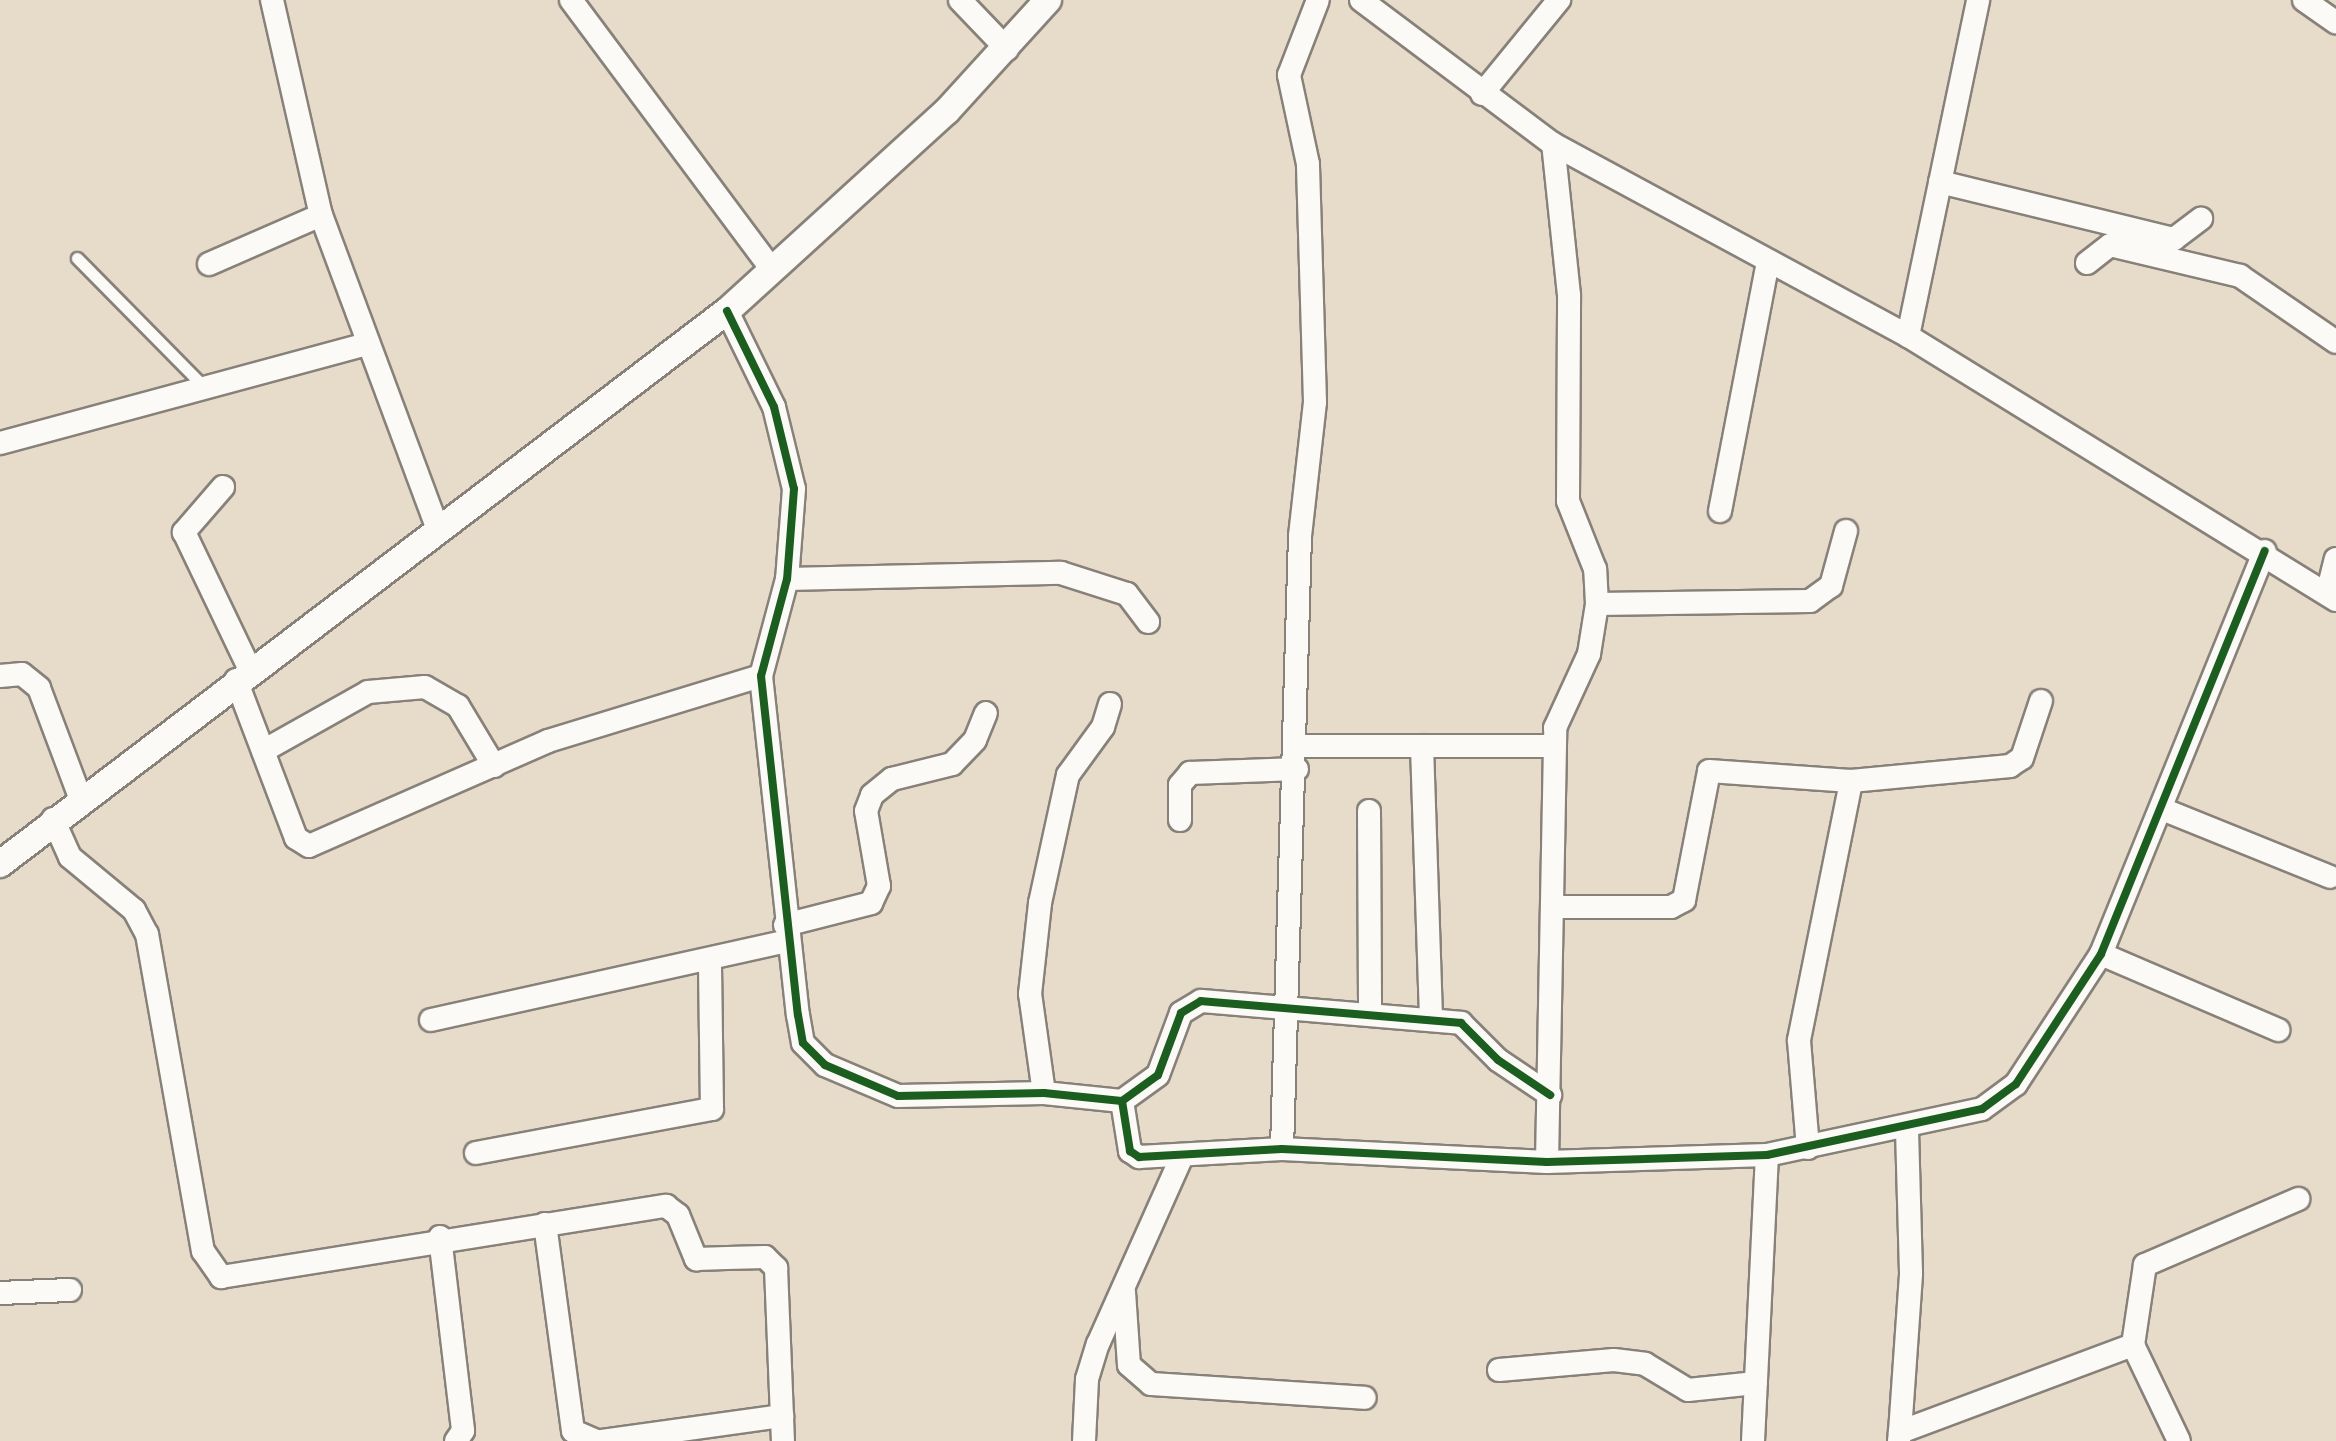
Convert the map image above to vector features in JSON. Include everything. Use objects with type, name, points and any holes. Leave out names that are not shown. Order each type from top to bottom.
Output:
[{"type":"street","points":[[571,0],[772,270]]},
{"type":"street","points":[[960,0],[1007,49]]},
{"type":"street","points":[[0,864],[80,797],[727,311],[1007,49],[1048,0]]},
{"type":"street","points":[[1282,1149],[1291,1008],[1314,316],[1308,164],[1289,75],[1318,0]]},
{"type":"street","points":[[1361,0],[1482,94],[1553,144],[1908,336],[2265,551],[2332,597],[2336,559]]},
{"type":"street","points":[[1482,94],[1559,0]]},
{"type":"street","points":[[1908,336],[1978,0]]},
{"type":"street","points":[[2304,0],[2336,22]]},
{"type":"street","points":[[278,3],[321,215],[366,344],[438,530]]},
{"type":"street","points":[[1547,1162],[1557,907],[1555,746],[1558,709],[1589,654],[1597,604],[1595,569],[1568,501],[1569,295],[1553,144]]},
{"type":"street","points":[[1940,182],[2174,239],[2201,219]]},
{"type":"street","points":[[209,264],[321,215]]},
{"type":"street","points":[[2087,263],[2110,245],[2240,276],[2336,342]]},
{"type":"street","points":[[1720,511],[1768,262]]},
{"type":"street","points":[[727,311],[753,353],[788,453],[794,489],[787,579],[761,676],[786,933],[803,1043],[825,1065],[898,1096],[1044,1093],[1122,1101],[1158,1075],[1191,1004],[1291,1008],[1431,1017],[1471,1027],[1498,1060],[1550,1095]]},
{"type":"street","points":[[0,443],[366,344]]},
{"type":"street","points":[[223,487],[184,532],[243,675],[263,751],[296,838],[309,846],[548,741],[761,676]]},
{"type":"street","points":[[1597,604],[1810,601],[1831,586],[1846,531]]},
{"type":"street","points":[[1122,1101],[1133,1155],[1182,1156],[1282,1149],[1547,1162],[1767,1155],[1907,1128],[2003,1098],[2101,954],[2265,551]]},
{"type":"street","points":[[787,579],[1061,573],[1127,594],[1148,622]]},
{"type":"street","points":[[0,676],[22,674],[39,688],[80,797]]},
{"type":"street","points":[[263,751],[368,692],[425,687],[458,706],[494,766]]},
{"type":"street","points":[[1557,907],[1671,907],[1684,900],[1709,771],[1851,781],[2014,765],[2041,701]]},
{"type":"street","points":[[1044,1093],[1030,994],[1040,903],[1068,775],[1103,727],[1110,704]]},
{"type":"street","points":[[431,1020],[710,959],[871,903],[879,886],[866,811],[872,795],[892,779],[952,764],[975,740],[986,713]]},
{"type":"street","points":[[1422,746],[1431,1017]]},
{"type":"street","points":[[1180,820],[1180,785],[1190,773],[1297,758],[1422,746],[1555,746]]},
{"type":"street","points":[[1808,1148],[1799,1040],[1851,781]]},
{"type":"street","points":[[2162,809],[2330,877]]},
{"type":"street","points":[[1369,811],[1370,1013]]},
{"type":"street","points":[[53,819],[70,857],[134,910],[147,934],[211,1267],[233,1279],[440,1237],[666,1206],[678,1215],[696,1259],[772,1262],[783,1441]]},
{"type":"street","points":[[2101,954],[2278,1030]]},
{"type":"street","points":[[476,1153],[712,1109],[710,959]]},
{"type":"street","points":[[1907,1128],[1911,1273],[1900,1437],[2133,1345]]},
{"type":"street","points":[[1753,1441],[1767,1155]]},
{"type":"street","points":[[1084,1441],[1087,1379],[1182,1156]]},
{"type":"street","points":[[2179,1441],[2133,1345],[2145,1265],[2298,1199]]},
{"type":"street","points":[[545,1224],[573,1431],[596,1441]]},
{"type":"street","points":[[440,1237],[463,1431],[456,1441]]},
{"type":"street","points":[[0,1293],[70,1290]]},
{"type":"street","points":[[1124,1292],[1129,1365],[1151,1384],[1365,1398]]},
{"type":"street","points":[[1499,1370],[1614,1360],[1645,1364],[1688,1390],[1756,1383]]},
{"type":"street","points":[[602,1441],[782,1416]]},
{"type":"lane","points":[[77,258],[205,388]]},
{"type":"cycle path","points":[[727,311],[774,407],[794,489],[787,579],[761,676],[798,1015],[803,1043],[825,1065],[898,1096],[1044,1093],[1122,1101],[1158,1075],[1181,1013],[1201,1001],[1461,1023],[1498,1060],[1550,1095]]},
{"type":"cycle path","points":[[1122,1101],[1130,1151],[1139,1157],[1282,1149],[1547,1162],[1767,1155],[1982,1109],[2016,1084],[2101,954],[2265,551]]}]
